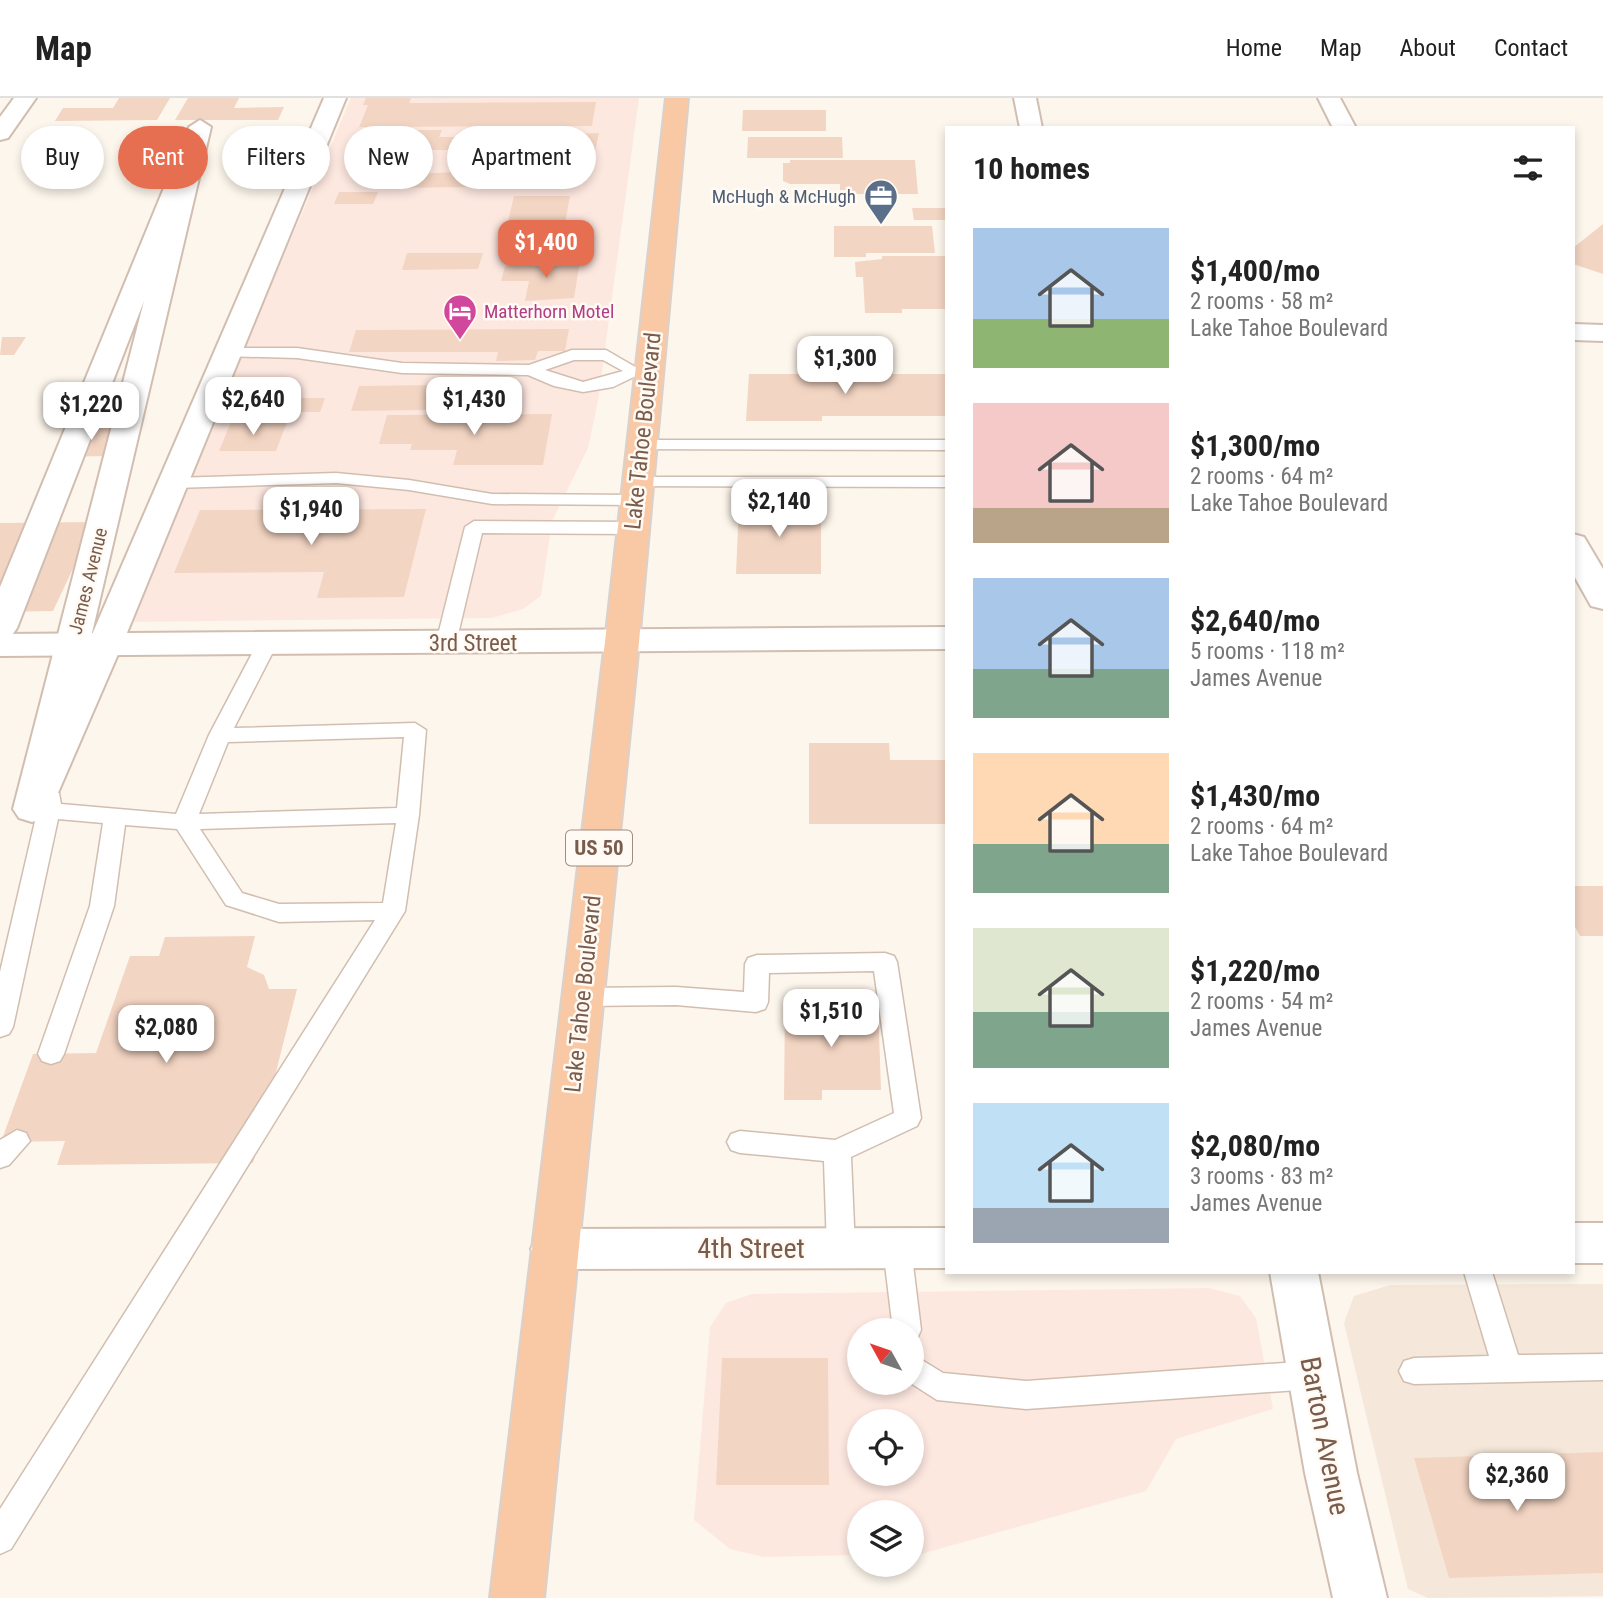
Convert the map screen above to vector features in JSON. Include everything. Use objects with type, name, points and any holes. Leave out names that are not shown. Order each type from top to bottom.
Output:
[{"type":"highway","name":"Lake Tahoe Boulevard","points":[[517,1598],[622,642],[637,489],[643,371],[677,98]]},
{"type":"street","points":[[0,133],[25,98]]},
{"type":"street","name":"James Avenue","points":[[32,809],[105,645],[335,98]]},
{"type":"street","points":[[1025,98],[1031,126]]},
{"type":"street","points":[[1329,98],[1344,126]]},
{"type":"street","points":[[0,628],[175,189]]},
{"type":"street","name":"James Avenue","points":[[32,809],[185,189]]},
{"type":"street","points":[[1575,332],[1603,333]]},
{"type":"street","points":[[1575,548],[1603,599]]},
{"type":"street","name":"3rd Street","points":[[0,645],[945,638]]},
{"type":"street","points":[[1575,1243],[1603,1243]]},
{"type":"street","name":"4th Street","points":[[555,1249],[945,1248]]},
{"type":"street","name":"Barton Avenue","points":[[1294,1274],[1312,1375],[1360,1598]]},
{"type":"lane","points":[[0,1027],[186,189]]},
{"type":"lane","points":[[228,354],[297,353],[402,368],[464,369],[534,363],[572,355],[606,355],[643,371]]},
{"type":"lane","points":[[464,369],[497,355]]},
{"type":"lane","points":[[534,363],[563,386],[604,386],[643,371]]},
{"type":"lane","points":[[446,643],[474,527],[637,489],[945,445]]},
{"type":"lane","points":[[173,483],[336,478],[409,485],[492,499],[637,489],[945,482]]},
{"type":"lane","points":[[184,822],[220,735],[267,644]]},
{"type":"lane","points":[[0,1538],[393,911],[408,815],[415,730],[220,735]]},
{"type":"lane","points":[[32,809],[184,822],[408,815]]},
{"type":"lane","points":[[51,1054],[102,906],[114,816]]},
{"type":"lane","points":[[184,822],[234,899],[279,914],[393,911]]},
{"type":"lane","points":[[582,997],[676,996],[756,1002],[757,964],[885,962],[908,1118],[837,1151],[740,1142]]},
{"type":"lane","points":[[837,1151],[841,1248]]},
{"type":"lane","points":[[897,1248],[906,1318]]},
{"type":"lane","points":[[1479,1274],[1507,1368]]},
{"type":"lane","points":[[1413,1371],[1603,1367]]},
{"type":"lane","points":[[924,1376],[937,1386],[1026,1395],[1312,1375]]},
{"type":"shaded area","points":[[351,98],[639,98],[598,401],[588,448],[552,521],[541,596],[523,609],[492,618],[128,622],[312,189],[330,189],[330,147]]},
{"type":"shaded area","points":[[1603,1284],[1603,1596],[1428,1598],[1408,1589],[1344,1323],[1354,1296],[1390,1285]]},
{"type":"shaded area","points":[[1209,1288],[1240,1296],[1256,1318],[1273,1409],[1176,1439],[1146,1491],[924,1553],[924,1500],[847,1500],[847,1555],[763,1557],[730,1549],[694,1520],[710,1327],[726,1303],[752,1294]]},
{"type":"water","points":[[473,393],[498,393],[509,400],[499,407],[486,409],[460,402],[461,397]]},
{"type":"building","points":[[119,98],[170,98],[157,120],[55,121],[63,108],[113,108]]},
{"type":"building","points":[[188,98],[239,98],[234,108],[284,107],[278,120],[175,120]]},
{"type":"building","points":[[366,98],[411,98],[409,103],[596,102],[592,126],[359,126],[368,105],[363,105]]},
{"type":"building","points":[[743,110],[826,110],[826,131],[742,131]]},
{"type":"building","points":[[433,130],[442,130],[439,137],[447,137],[447,150],[433,150]]},
{"type":"building","points":[[748,137],[842,137],[843,158],[747,158]]},
{"type":"building","points":[[790,160],[915,160],[918,194],[848,194],[848,190],[840,190],[840,184],[790,184],[783,181],[783,163],[790,163]]},
{"type":"building","points":[[447,172],[447,187],[433,187],[433,173]]},
{"type":"building","points":[[339,192],[378,192],[373,204],[334,204]]},
{"type":"building","points":[[514,196],[570,196],[563,234],[505,234]]},
{"type":"building","points":[[912,208],[945,208],[945,220],[914,220]]},
{"type":"building","points":[[1603,224],[1603,274],[1575,265],[1575,246]]},
{"type":"building","points":[[834,226],[932,226],[935,253],[866,253],[866,257],[834,257]]},
{"type":"building","points":[[407,253],[483,253],[478,269],[402,270]]},
{"type":"building","points":[[882,256],[945,256],[945,309],[902,309],[902,313],[865,313],[863,277],[856,277],[855,262],[882,259]]},
{"type":"building","points":[[580,261],[574,298],[525,301],[529,281],[501,281],[505,266]]},
{"type":"building","name":"Matterhorn Motel","points":[[569,329],[565,351],[538,351],[535,360],[496,361],[498,352],[349,352],[356,330]]},
{"type":"building","points":[[2,337],[26,337],[14,355],[0,355]]},
{"type":"building","points":[[749,374],[945,374],[945,416],[822,416],[822,421],[746,421]]},
{"type":"building","points":[[433,385],[426,410],[351,411],[359,386]]},
{"type":"building","points":[[264,398],[325,398],[320,412],[258,412]]},
{"type":"building","points":[[552,414],[543,465],[453,465],[457,450],[410,450],[412,444],[379,444],[387,415]]},
{"type":"building","points":[[231,422],[287,422],[276,451],[219,451]]},
{"type":"building","points":[[78,426],[125,426],[110,456],[54,457]]},
{"type":"building","points":[[739,504],[821,504],[821,574],[736,574]]},
{"type":"building","points":[[426,509],[404,597],[317,598],[324,572],[174,573],[200,510]]},
{"type":"building","points":[[95,522],[53,611],[0,612],[0,523]]},
{"type":"building","points":[[809,743],[889,743],[890,760],[945,760],[945,824],[809,824]]},
{"type":"building","points":[[1575,886],[1603,886],[1603,936],[1580,936],[1575,927]]},
{"type":"building","points":[[255,936],[247,967],[264,975],[269,989],[297,989],[253,1163],[57,1165],[65,1141],[1,1142],[33,1054],[96,1053],[130,956],[159,956],[165,937]]},
{"type":"building","points":[[785,1003],[878,1003],[881,1090],[822,1090],[822,1100],[784,1100]]},
{"type":"building","points":[[722,1358],[828,1358],[829,1485],[716,1485]]},
{"type":"building","points":[[1603,1452],[1603,1573],[1449,1578],[1414,1458]]},
{"type":"place","name":"McHugh & McHugh","points":[[881,226]]},
{"type":"place","name":"Matterhorn Motel","points":[[460,341]]}]
